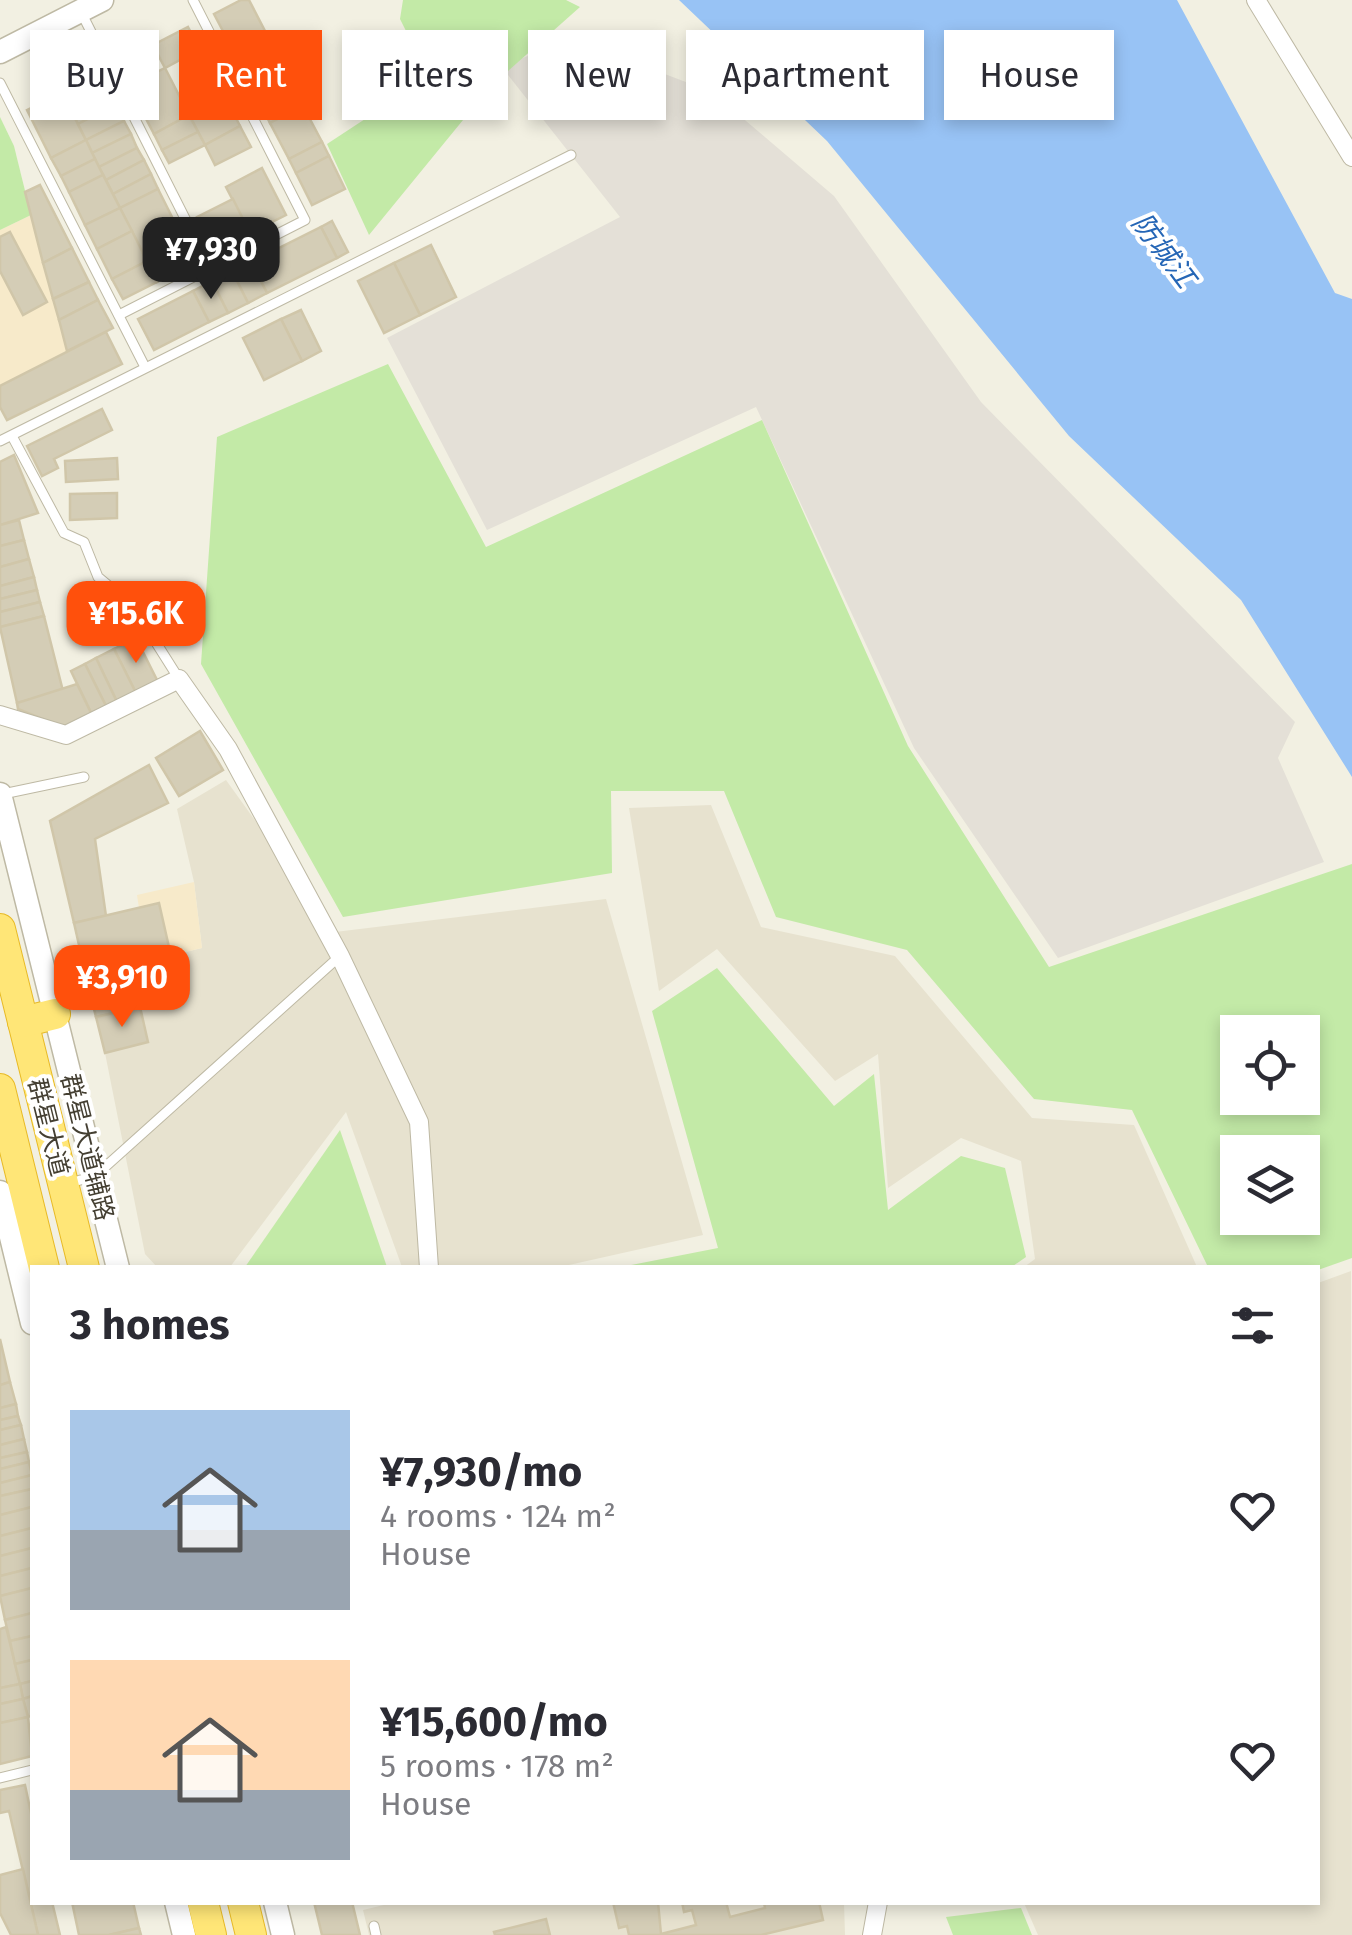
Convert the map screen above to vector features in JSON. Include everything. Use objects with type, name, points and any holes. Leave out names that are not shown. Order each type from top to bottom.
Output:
[{"type":"highway","name":"群星大道","points":[[0,929],[83,1265]]},
{"type":"highway","points":[[23,1022],[55,1014]]},
{"type":"highway","name":"群星大道","points":[[2,1102],[8,1203],[42,1265]]},
{"type":"highway","points":[[204,1905],[211,1935]]},
{"type":"highway","points":[[244,1905],[252,1935]]},
{"type":"street","points":[[0,52],[102,0]]},
{"type":"street","points":[[1256,0],[1352,157]]},
{"type":"street","points":[[0,715],[66,734],[179,679],[228,749],[340,956],[419,1122],[429,1265]]},
{"type":"street","name":"群星大道辅路","points":[[0,794],[117,1265]]},
{"type":"street","points":[[8,1203],[30,1313]]},
{"type":"street","points":[[177,1905],[184,1935]]},
{"type":"street","points":[[276,1905],[283,1935]]},
{"type":"street","points":[[872,1935],[877,1905]]},
{"type":"lane","points":[[119,316],[304,220],[193,0]]},
{"type":"lane","points":[[80,11],[210,268]]},
{"type":"lane","points":[[0,83],[145,367]]},
{"type":"lane","points":[[0,442],[572,155]]},
{"type":"lane","points":[[12,436],[64,533],[84,542],[98,577],[132,606],[179,679]]},
{"type":"lane","points":[[0,794],[84,776]]},
{"type":"lane","points":[[64,1184],[95,1176],[340,956]]},
{"type":"lane","points":[[0,1778],[30,1770]]},
{"type":"shaded area","points":[[528,56],[528,100],[508,75],[508,63]]},
{"type":"shaded area","points":[[666,74],[686,82],[686,120],[745,120],[834,196],[981,402],[1295,722],[1278,758],[1324,862],[1058,958],[914,748],[756,407],[487,530],[387,338],[620,217],[544,120],[666,120]]},
{"type":"shaded area","points":[[31,215],[67,351],[0,386],[0,230]]},
{"type":"shaded area","points":[[226,780],[335,932],[606,899],[703,1235],[569,1265],[401,1265],[346,1112],[231,1265],[155,1265],[145,1254],[105,1053],[148,1042],[130,965],[202,948],[194,882],[177,809]]},
{"type":"shaded area","points":[[711,805],[761,927],[895,956],[1032,1118],[1134,1125],[1196,1265],[1027,1265],[1035,1259],[1021,1161],[961,1138],[888,1188],[878,1054],[835,1081],[717,949],[659,991],[629,808]]},
{"type":"shaded area","points":[[194,882],[202,948],[86,976],[74,924],[139,908],[137,895]]},
{"type":"shaded area","points":[[1351,1271],[1352,1935],[1038,1935],[1025,1905],[1320,1905],[1320,1282]]},
{"type":"shaded area","points":[[384,1905],[844,1905],[845,1935],[369,1935],[363,1910]]},
{"type":"green space","points":[[403,0],[566,0],[580,7],[554,30],[528,30],[528,53],[508,71],[508,30],[406,30],[400,19]]},
{"type":"green space","points":[[0,117],[14,146],[31,215],[0,230]]},
{"type":"green space","points":[[364,120],[463,120],[369,235],[327,144]]},
{"type":"green space","points":[[388,364],[486,547],[762,420],[908,746],[1049,967],[1352,864],[1352,1258],[1320,1269],[1320,1265],[1207,1265],[1132,1110],[1034,1099],[907,950],[776,917],[724,791],[611,791],[612,873],[343,917],[201,664],[217,437]]},
{"type":"green space","points":[[717,968],[834,1106],[874,1074],[888,1210],[961,1156],[1005,1168],[1026,1257],[1014,1265],[631,1265],[718,1248],[652,1011]]},
{"type":"green space","points":[[340,1130],[386,1265],[246,1265]]},
{"type":"green space","points":[[1021,1908],[1032,1935],[953,1935],[946,1917]]},
{"type":"water","name":"防城江","points":[[679,0],[1177,0],[1335,293],[1352,299],[1352,777],[1241,600],[1069,436],[827,141],[805,120],[924,120],[924,30],[710,30]]},
{"type":"building","points":[[249,0],[264,30],[222,30],[214,14]]},
{"type":"building","points":[[179,32],[179,60],[165,68],[159,56],[159,42]]},
{"type":"building","points":[[165,68],[179,95],[180,120],[154,134],[147,120],[159,120],[159,71]]},
{"type":"building","points":[[32,120],[76,120],[86,140],[51,158]]},
{"type":"building","points":[[86,120],[124,121],[86,140],[78,124]]},
{"type":"building","points":[[180,120],[192,120],[198,132],[162,150],[154,134]]},
{"type":"building","points":[[192,120],[237,120],[240,126],[205,145]]},
{"type":"building","points":[[310,120],[322,142],[289,159],[270,123]]},
{"type":"building","points":[[124,121],[131,134],[92,153],[86,140]]},
{"type":"building","points":[[240,126],[251,147],[215,165],[205,145]]},
{"type":"building","points":[[198,132],[205,145],[169,163],[162,150]]},
{"type":"building","points":[[131,134],[137,148],[99,167],[92,153]]},
{"type":"building","points":[[86,140],[95,159],[61,176],[51,158]]},
{"type":"building","points":[[322,142],[329,156],[296,173],[289,159]]},
{"type":"building","points":[[137,148],[144,160],[106,180],[99,167]]},
{"type":"building","points":[[329,156],[345,189],[312,205],[296,173]]},
{"type":"building","points":[[95,159],[103,175],[69,192],[61,176]]},
{"type":"building","points":[[144,160],[151,174],[113,194],[106,180]]},
{"type":"building","points":[[262,168],[286,215],[250,233],[226,187]]},
{"type":"building","points":[[151,174],[158,189],[120,208],[113,194]]},
{"type":"building","points":[[103,175],[120,208],[85,225],[69,192]]},
{"type":"building","points":[[40,185],[72,248],[43,263],[25,192]]},
{"type":"building","points":[[158,189],[181,235],[143,254],[120,208]]},
{"type":"building","points":[[233,199],[250,233],[215,252],[197,217]]},
{"type":"building","points":[[120,208],[132,231],[97,249],[85,225]]},
{"type":"building","points":[[332,221],[348,252],[337,258],[321,227]]},
{"type":"building","points":[[321,227],[337,258],[267,293],[251,262]]},
{"type":"building","points":[[132,231],[147,261],[112,279],[97,249]]},
{"type":"building","points":[[10,232],[47,302],[23,315],[0,271],[0,237]]},
{"type":"building","points":[[181,235],[195,262],[157,282],[143,254]]},
{"type":"building","points":[[431,245],[456,297],[420,315],[394,263]]},
{"type":"building","points":[[72,248],[89,282],[53,299],[43,263]]},
{"type":"building","points":[[147,261],[157,282],[123,299],[112,279]]},
{"type":"building","points":[[251,262],[267,293],[248,303],[232,271]]},
{"type":"building","points":[[394,263],[420,315],[384,333],[358,281]]},
{"type":"building","points":[[232,271],[248,303],[228,313],[212,281]]},
{"type":"building","points":[[212,281],[228,313],[209,322],[193,291]]},
{"type":"building","points":[[89,282],[98,300],[59,320],[53,299]]},
{"type":"building","points":[[193,291],[209,322],[154,350],[138,319]]},
{"type":"building","points":[[98,300],[113,328],[67,351],[59,320]]},
{"type":"building","points":[[301,310],[321,351],[302,361],[281,319]]},
{"type":"building","points":[[281,319],[302,361],[264,380],[243,338]]},
{"type":"building","points":[[106,332],[122,364],[7,420],[0,407],[0,386]]},
{"type":"building","points":[[102,409],[112,430],[54,459],[58,468],[42,476],[27,446]]},
{"type":"building","points":[[14,455],[38,513],[0,525],[0,462]]},
{"type":"building","points":[[117,458],[118,479],[66,482],[65,461]]},
{"type":"building","points":[[117,493],[117,518],[70,520],[70,494]]},
{"type":"building","points":[[19,520],[24,540],[0,546],[0,525]]},
{"type":"building","points":[[24,540],[29,559],[0,567],[0,546]]},
{"type":"building","points":[[29,559],[34,577],[0,586],[0,567]]},
{"type":"building","points":[[34,577],[37,590],[0,599],[0,586]]},
{"type":"building","points":[[37,590],[40,602],[0,612],[0,599]]},
{"type":"building","points":[[40,602],[44,616],[0,627],[0,612]]},
{"type":"building","points":[[44,616],[63,691],[17,703],[0,627]]},
{"type":"building","points":[[136,638],[159,684],[137,695],[114,649]]},
{"type":"building","points":[[114,649],[137,695],[118,704],[96,658]]},
{"type":"building","points":[[96,658],[118,704],[108,710],[85,664]]},
{"type":"building","points":[[85,664],[108,710],[93,717],[71,671]]},
{"type":"building","points":[[77,684],[93,717],[67,729],[18,709],[17,703]]},
{"type":"building","points":[[200,731],[223,770],[179,796],[156,758]]},
{"type":"building","points":[[149,765],[168,803],[95,839],[106,916],[74,923],[50,821]]},
{"type":"building","points":[[159,903],[171,956],[86,976],[74,923]]},
{"type":"building","points":[[130,965],[135,987],[91,997],[86,976]]},
{"type":"building","points":[[135,987],[140,1007],[96,1017],[91,997]]},
{"type":"building","points":[[140,1007],[148,1042],[105,1053],[96,1017]]},
{"type":"building","points":[[0,1339],[10,1382],[0,1385]]},
{"type":"building","points":[[10,1382],[16,1404],[0,1408],[0,1385]]},
{"type":"building","points":[[16,1404],[18,1416],[0,1420],[0,1408]]},
{"type":"building","points":[[18,1416],[21,1425],[0,1430],[0,1420]]},
{"type":"building","points":[[21,1425],[24,1439],[0,1445],[0,1430]]},
{"type":"building","points":[[24,1439],[27,1452],[0,1458],[0,1445]]},
{"type":"building","points":[[27,1452],[29,1462],[0,1469],[0,1458]]},
{"type":"building","points":[[29,1462],[30,1476],[0,1483],[0,1469]]},
{"type":"building","points":[[30,1476],[30,1489],[0,1496],[0,1483]]},
{"type":"building","points":[[30,1489],[30,1508],[0,1515],[0,1496]]},
{"type":"building","points":[[30,1508],[30,1528],[0,1536],[0,1515]]},
{"type":"building","points":[[30,1528],[30,1548],[0,1556],[0,1536]]},
{"type":"building","points":[[30,1548],[30,1568],[0,1576],[0,1556]]},
{"type":"building","points":[[30,1568],[30,1588],[0,1596],[0,1576]]},
{"type":"building","points":[[30,1588],[30,1614],[5,1620],[0,1596]]},
{"type":"building","points":[[30,1614],[30,1636],[10,1641],[5,1620]]},
{"type":"building","points":[[6,1627],[20,1684],[0,1688],[0,1629]]},
{"type":"building","points":[[30,1636],[30,1660],[15,1664],[10,1641]]},
{"type":"building","points":[[30,1660],[30,1682],[20,1684],[15,1664]]},
{"type":"building","points":[[30,1682],[30,1697],[23,1699],[20,1684]]},
{"type":"building","points":[[20,1684],[23,1699],[0,1704],[0,1688]]},
{"type":"building","points":[[30,1697],[28,1717],[23,1699]]},
{"type":"building","points":[[23,1699],[28,1717],[0,1723],[0,1704]]},
{"type":"building","points":[[28,1717],[30,1756],[0,1764],[0,1723]]},
{"type":"building","points":[[25,1785],[30,1809],[30,1901],[9,1811],[0,1813],[0,1790]]},
{"type":"building","points":[[23,1869],[38,1935],[11,1935],[0,1913],[0,1875]]},
{"type":"building","points":[[31,1905],[53,1905],[60,1935],[38,1935]]},
{"type":"building","points":[[73,1905],[134,1905],[139,1928],[109,1935],[79,1935]]},
{"type":"building","points":[[315,1905],[353,1905],[360,1935],[322,1935]]},
{"type":"building","points":[[614,1905],[658,1905],[661,1934],[696,1925],[692,1910],[684,1912],[683,1905],[727,1905],[730,1917],[764,1905],[820,1905],[823,1920],[761,1935],[629,1935],[627,1926],[619,1928]]},
{"type":"building","points":[[546,1919],[550,1935],[494,1932]]},
{"type":"building","points":[[139,1928],[141,1935],[109,1935]]}]
